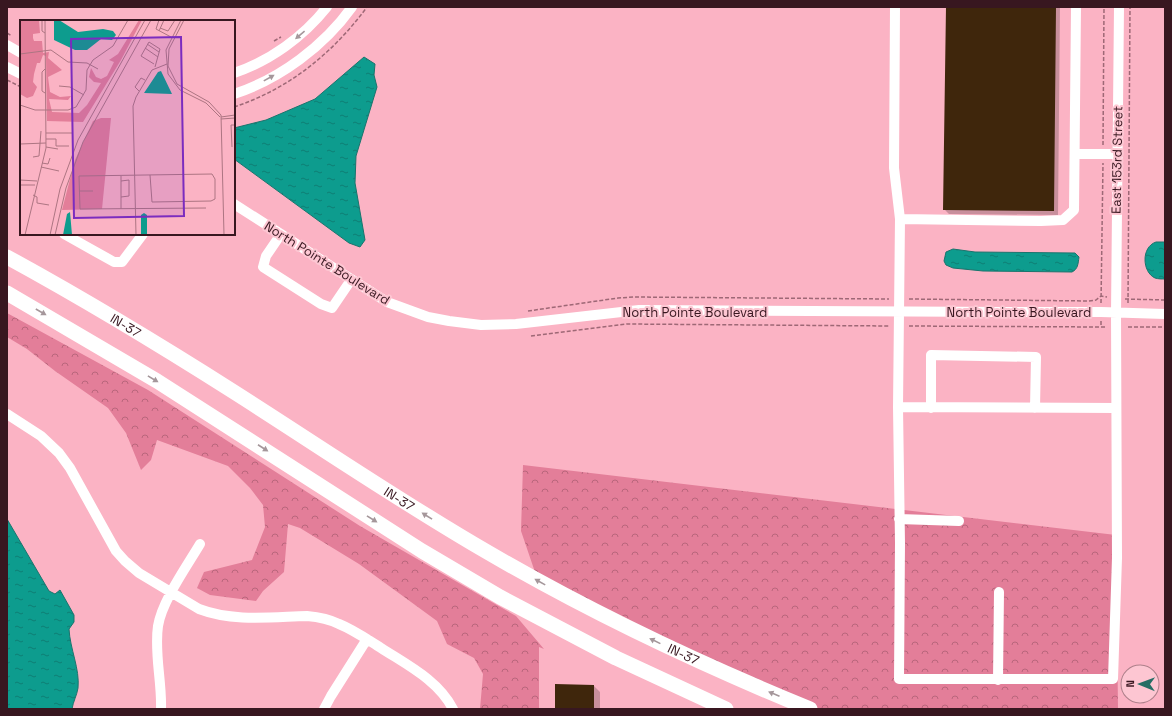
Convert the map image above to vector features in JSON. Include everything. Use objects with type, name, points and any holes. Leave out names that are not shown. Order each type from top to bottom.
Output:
[{"type":"highway","name":"IN-37","points":[[7,257],[148,338],[235,392],[417,510],[516,569],[583,605],[675,651],[810,709]]},
{"type":"highway","points":[[7,293],[157,381],[402,538],[500,597],[616,658],[726,709]]},
{"type":"street","points":[[235,73],[265,60],[293,41],[305,31],[327,7]]},
{"type":"street","points":[[235,94],[279,72],[311,51],[323,41],[352,7]]},
{"type":"street","points":[[895,7],[894,168],[900,219],[898,407],[900,519],[899,679],[998,680],[999,592]]},
{"type":"street","points":[[900,219],[1063,220],[1074,210],[1076,7]]},
{"type":"street","name":"East 153rd Street","points":[[998,680],[1113,679],[1117,558],[1116,313],[1118,7]]},
{"type":"street","points":[[7,45],[20,52]]},
{"type":"street","points":[[7,67],[20,74]]},
{"type":"street","points":[[1074,154],[1117,154]]},
{"type":"street","name":"North Pointe Boulevard","points":[[235,205],[387,302],[428,317],[481,325],[516,324],[639,310],[1165,314]]},
{"type":"street","points":[[281,234],[266,256],[263,267],[321,304],[332,308],[351,280]]},
{"type":"street","points":[[67,235],[114,262],[122,262],[142,235]]},
{"type":"street","points":[[931,408],[931,356],[1036,357],[1035,408]]},
{"type":"street","points":[[898,407],[1116,408]]},
{"type":"street","points":[[7,414],[41,436],[59,453],[70,468],[116,551],[139,573],[199,609],[221,616],[315,616],[339,623],[367,639],[436,686],[449,701],[452,709]]},
{"type":"street","points":[[900,519],[959,521]]},
{"type":"street","points":[[161,709],[157,636],[160,616],[200,544]]},
{"type":"street","points":[[324,709],[367,639]]},
{"type":"path","points":[[1130,7],[1128,299],[1165,300]]},
{"type":"path","points":[[273,42],[284,35]]},
{"type":"path","points":[[7,80],[20,86]]},
{"type":"path","points":[[528,311],[618,298],[635,297],[1089,301],[1096,300],[1101,296]]},
{"type":"path","points":[[531,336],[627,324],[1101,327]]},
{"type":"path","points":[[1128,327],[1165,327]]},
{"type":"green space","points":[[7,313],[148,390],[360,526],[516,616],[544,649],[539,647],[539,709],[480,709],[483,674],[474,658],[447,644],[437,621],[359,564],[300,528],[288,524],[284,572],[263,591],[256,601],[210,595],[197,588],[204,572],[252,560],[265,527],[263,505],[250,488],[228,466],[157,440],[151,460],[141,470],[126,433],[108,408],[55,371],[27,349],[7,337]]},
{"type":"green space","points":[[523,465],[1116,535],[1118,709],[814,709],[538,581],[521,531]]},
{"type":"water","points":[[364,57],[375,64],[374,75],[377,87],[356,156],[355,183],[365,240],[360,247],[349,243],[235,160],[235,128],[266,120],[315,99]]},
{"type":"water","points":[[1156,242],[1165,242],[1165,279],[1155,278],[1148,271],[1146,265],[1145,260],[1148,249]]},
{"type":"water","points":[[953,249],[975,252],[1075,253],[1079,257],[1077,268],[1072,272],[983,271],[953,268],[946,265],[944,261],[946,252]]},
{"type":"water","points":[[7,519],[49,591],[55,594],[60,590],[74,615],[74,622],[69,629],[78,674],[78,688],[72,709],[7,709]]},
{"type":"building","points":[[946,7],[1056,7],[1054,211],[943,210]]},
{"type":"building","points":[[555,684],[594,685],[594,709],[555,709]]}]
